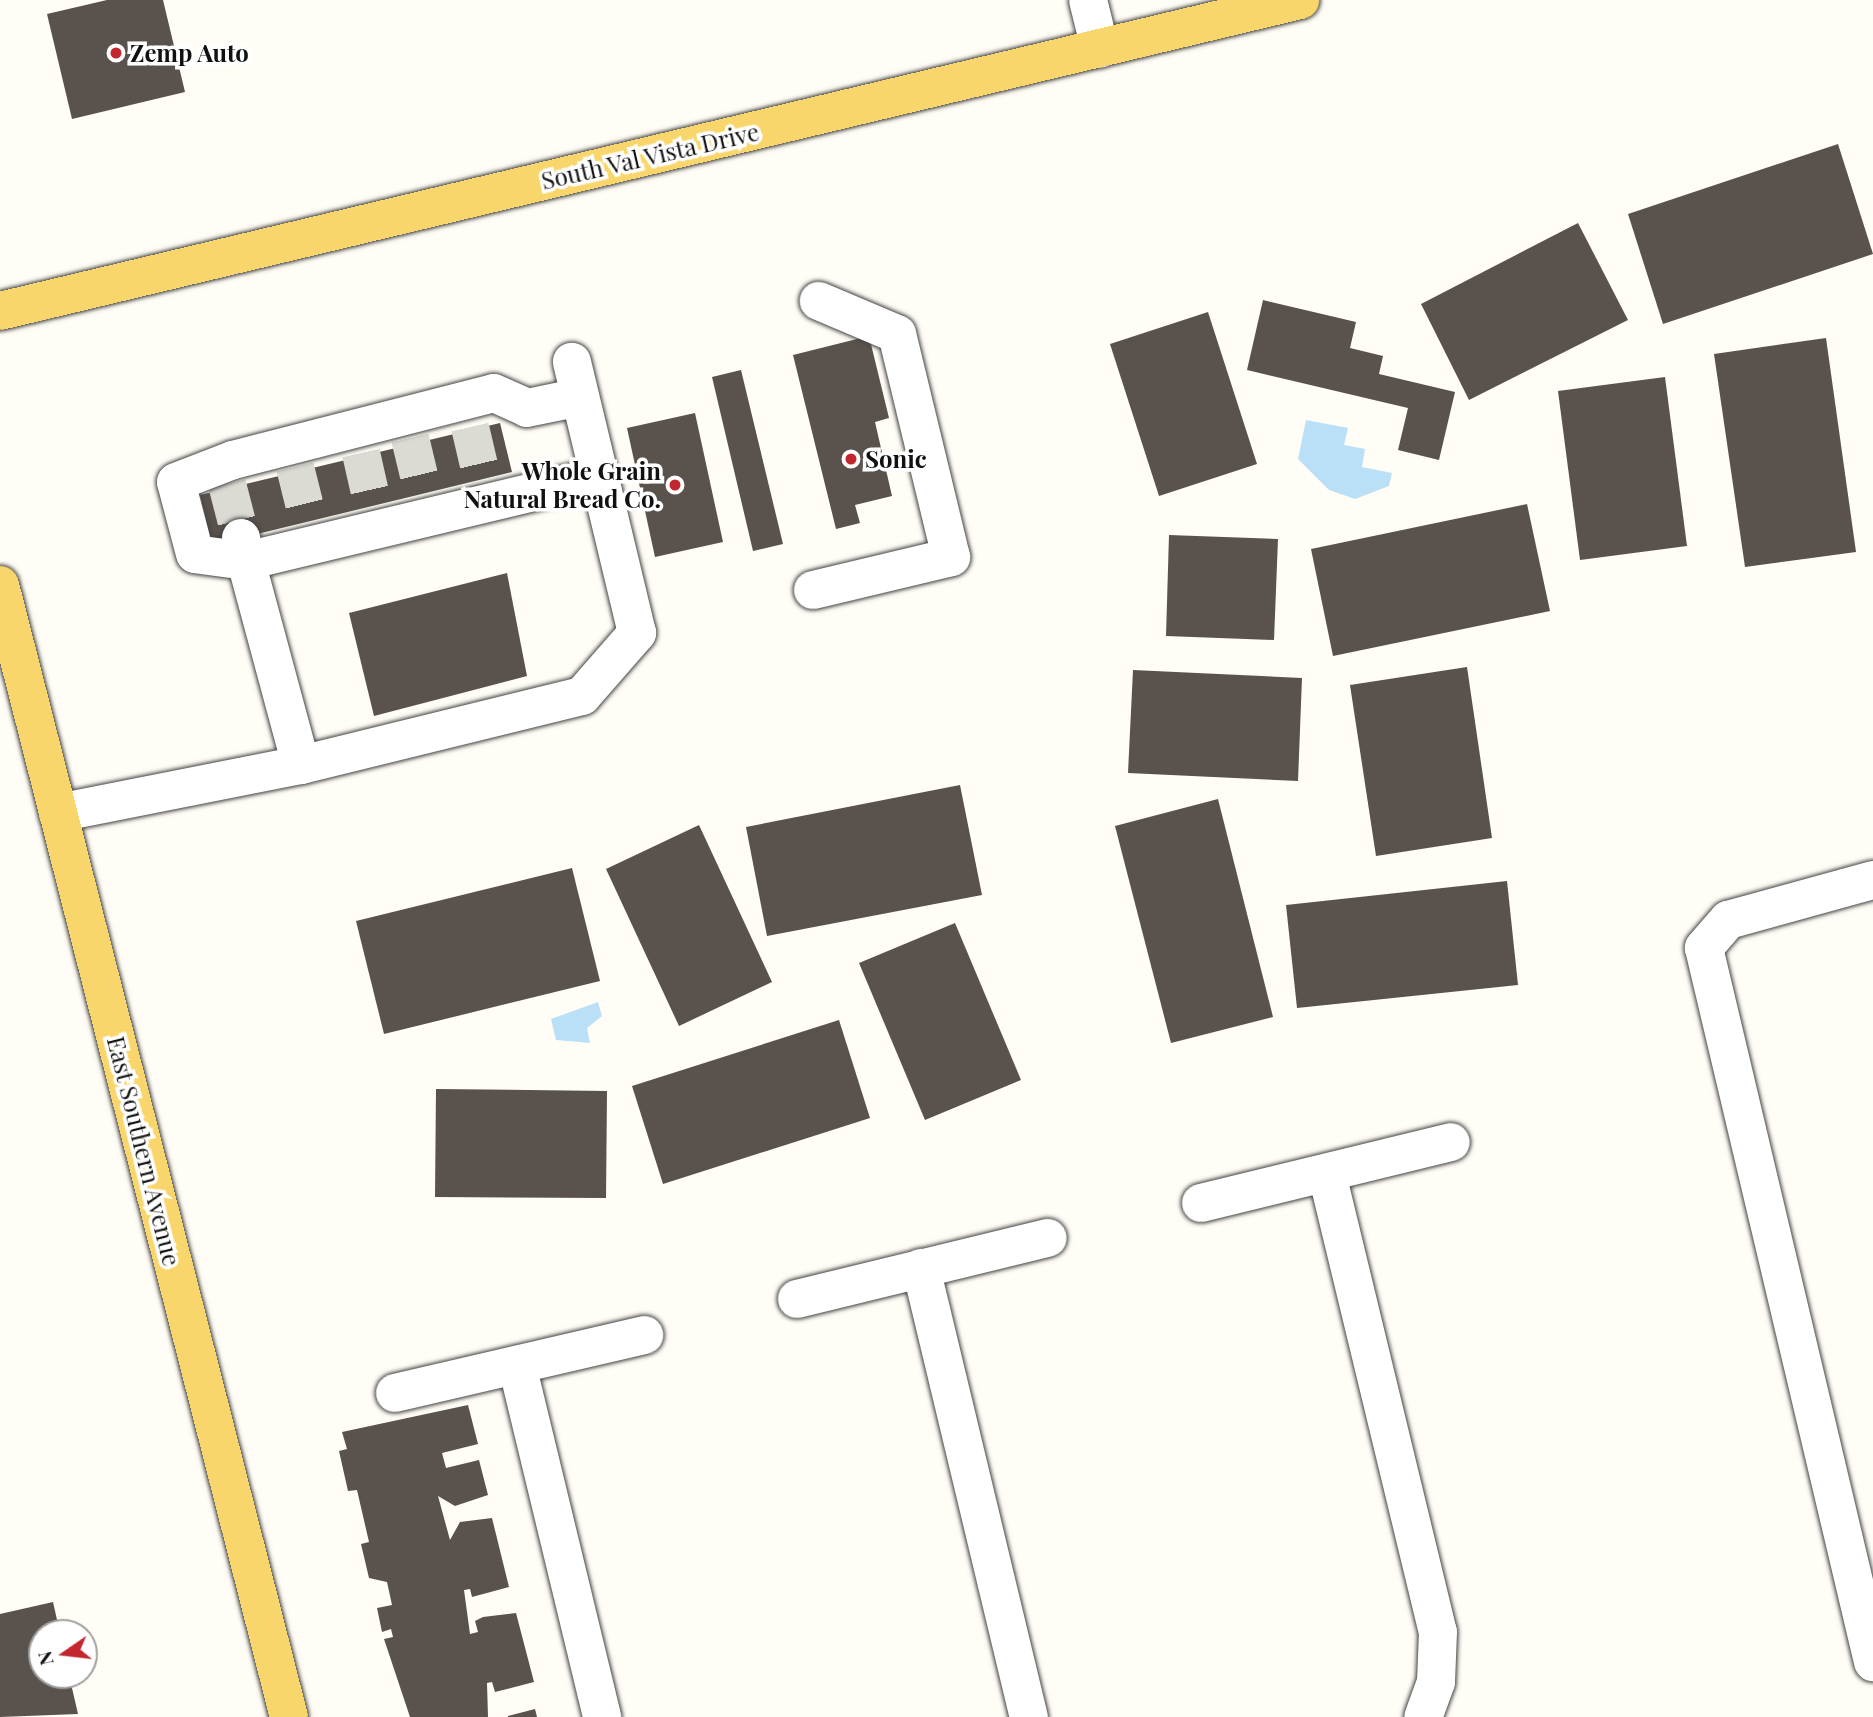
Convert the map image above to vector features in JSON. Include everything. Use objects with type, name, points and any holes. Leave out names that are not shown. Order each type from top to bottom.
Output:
[{"type":"main road","name":"South Val Vista Drive","points":[[0,311],[1300,0]]},
{"type":"main road","name":"East Southern Avenue","points":[[0,584],[289,1717]]},
{"type":"lane","points":[[1088,0],[1100,49]]},
{"type":"lane","points":[[813,590],[951,557],[897,334],[819,301]]},
{"type":"lane","points":[[58,813],[300,765],[582,696],[637,633],[576,379],[527,408],[494,393],[467,414],[224,474],[177,482],[195,554],[244,549],[485,488],[599,475]]},
{"type":"lane","points":[[244,549],[300,765]]},
{"type":"lane","points":[[1873,880],[1728,920],[1704,948],[1873,1662]]},
{"type":"lane","points":[[1201,1203],[1451,1142]]},
{"type":"lane","points":[[1326,1174],[1438,1632],[1436,1682],[1423,1717]]},
{"type":"lane","points":[[797,1299],[1048,1238]]},
{"type":"lane","points":[[921,1268],[1029,1717]]},
{"type":"lane","points":[[395,1393],[644,1335]]},
{"type":"lane","points":[[517,1365],[602,1717]]},
{"type":"water","points":[[1306,420],[1348,428],[1344,445],[1365,449],[1362,467],[1392,473],[1389,486],[1355,499],[1329,490],[1298,459]]},
{"type":"water","points":[[598,1002],[602,1016],[587,1028],[590,1043],[556,1040],[551,1019]]},
{"type":"building","name":"Zemp Auto","points":[[107,0],[163,0],[185,92],[72,119],[47,14]]},
{"type":"building","points":[[1838,144],[1873,254],[1663,324],[1628,214]]},
{"type":"building","points":[[1578,223],[1628,320],[1469,400],[1421,304]]},
{"type":"building","points":[[1263,300],[1356,322],[1350,348],[1383,356],[1379,374],[1455,392],[1439,460],[1398,450],[1408,408],[1247,370]]},
{"type":"building","points":[[1208,312],[1257,464],[1159,496],[1110,344]]},
{"type":"building","name":"Sonic","points":[[869,336],[889,418],[875,422],[892,496],[855,505],[860,523],[836,529],[793,355]]},
{"type":"building","points":[[1826,338],[1856,552],[1745,567],[1714,354]]},
{"type":"building","points":[[741,370],[783,544],[753,551],[712,377]]},
{"type":"building","points":[[1665,377],[1687,546],[1580,560],[1558,391]]},
{"type":"building","name":"Whole Grain Natural Bread Co.","points":[[695,413],[723,542],[655,557],[627,428]]},
{"type":"building","points":[[500,423],[512,472],[212,545],[200,495]]},
{"type":"building","points":[[1527,504],[1550,611],[1333,656],[1311,549]]},
{"type":"building","points":[[1169,535],[1278,539],[1274,640],[1166,636]]},
{"type":"building","points":[[507,573],[527,676],[374,716],[349,613]]},
{"type":"building","points":[[1467,667],[1492,838],[1376,856],[1350,685]]},
{"type":"building","points":[[1133,670],[1302,678],[1298,781],[1128,773]]},
{"type":"building","points":[[960,785],[982,895],[767,936],[746,827]]},
{"type":"building","points":[[1218,799],[1273,1017],[1171,1043],[1115,826]]},
{"type":"building","points":[[699,825],[772,982],[679,1026],[606,869]]},
{"type":"building","points":[[572,868],[600,981],[384,1034],[356,921]]},
{"type":"building","points":[[1507,881],[1518,985],[1297,1008],[1286,905]]},
{"type":"building","points":[[955,923],[1021,1080],[925,1120],[859,963]]},
{"type":"building","points":[[839,1020],[870,1118],[663,1184],[632,1086]]},
{"type":"building","points":[[436,1089],[607,1091],[606,1198],[435,1197]]},
{"type":"building","points":[[468,1405],[478,1444],[442,1453],[446,1468],[479,1460],[488,1495],[455,1506],[438,1496],[450,1540],[460,1522],[492,1518],[509,1587],[472,1597],[470,1589],[464,1590],[470,1634],[478,1632],[475,1621],[483,1617],[516,1613],[534,1682],[495,1692],[492,1682],[487,1683],[488,1717],[410,1717],[384,1639],[393,1637],[391,1629],[382,1632],[377,1608],[392,1605],[387,1582],[369,1578],[361,1544],[369,1542],[357,1490],[348,1491],[339,1451],[347,1449],[342,1432]]},
{"type":"building","points":[[53,1602],[57,1619],[28,1619],[28,1689],[72,1689],[78,1714],[0,1717],[0,1614]]},
{"type":"building","points":[[535,1709],[537,1717],[508,1717],[508,1716]]},
{"type":"tunnel","points":[[470,427],[481,474]]},
{"type":"tunnel","points":[[410,438],[422,488]]},
{"type":"tunnel","points":[[361,453],[372,502]]},
{"type":"tunnel","points":[[295,467],[308,519]]},
{"type":"tunnel","points":[[227,484],[241,538]]},
{"type":"place","name":"Zemp Auto","points":[[116,53]]},
{"type":"place","name":"Sonic","points":[[851,459]]},
{"type":"place","name":"Whole Grain Natural Bread Co.","points":[[675,485]]}]
